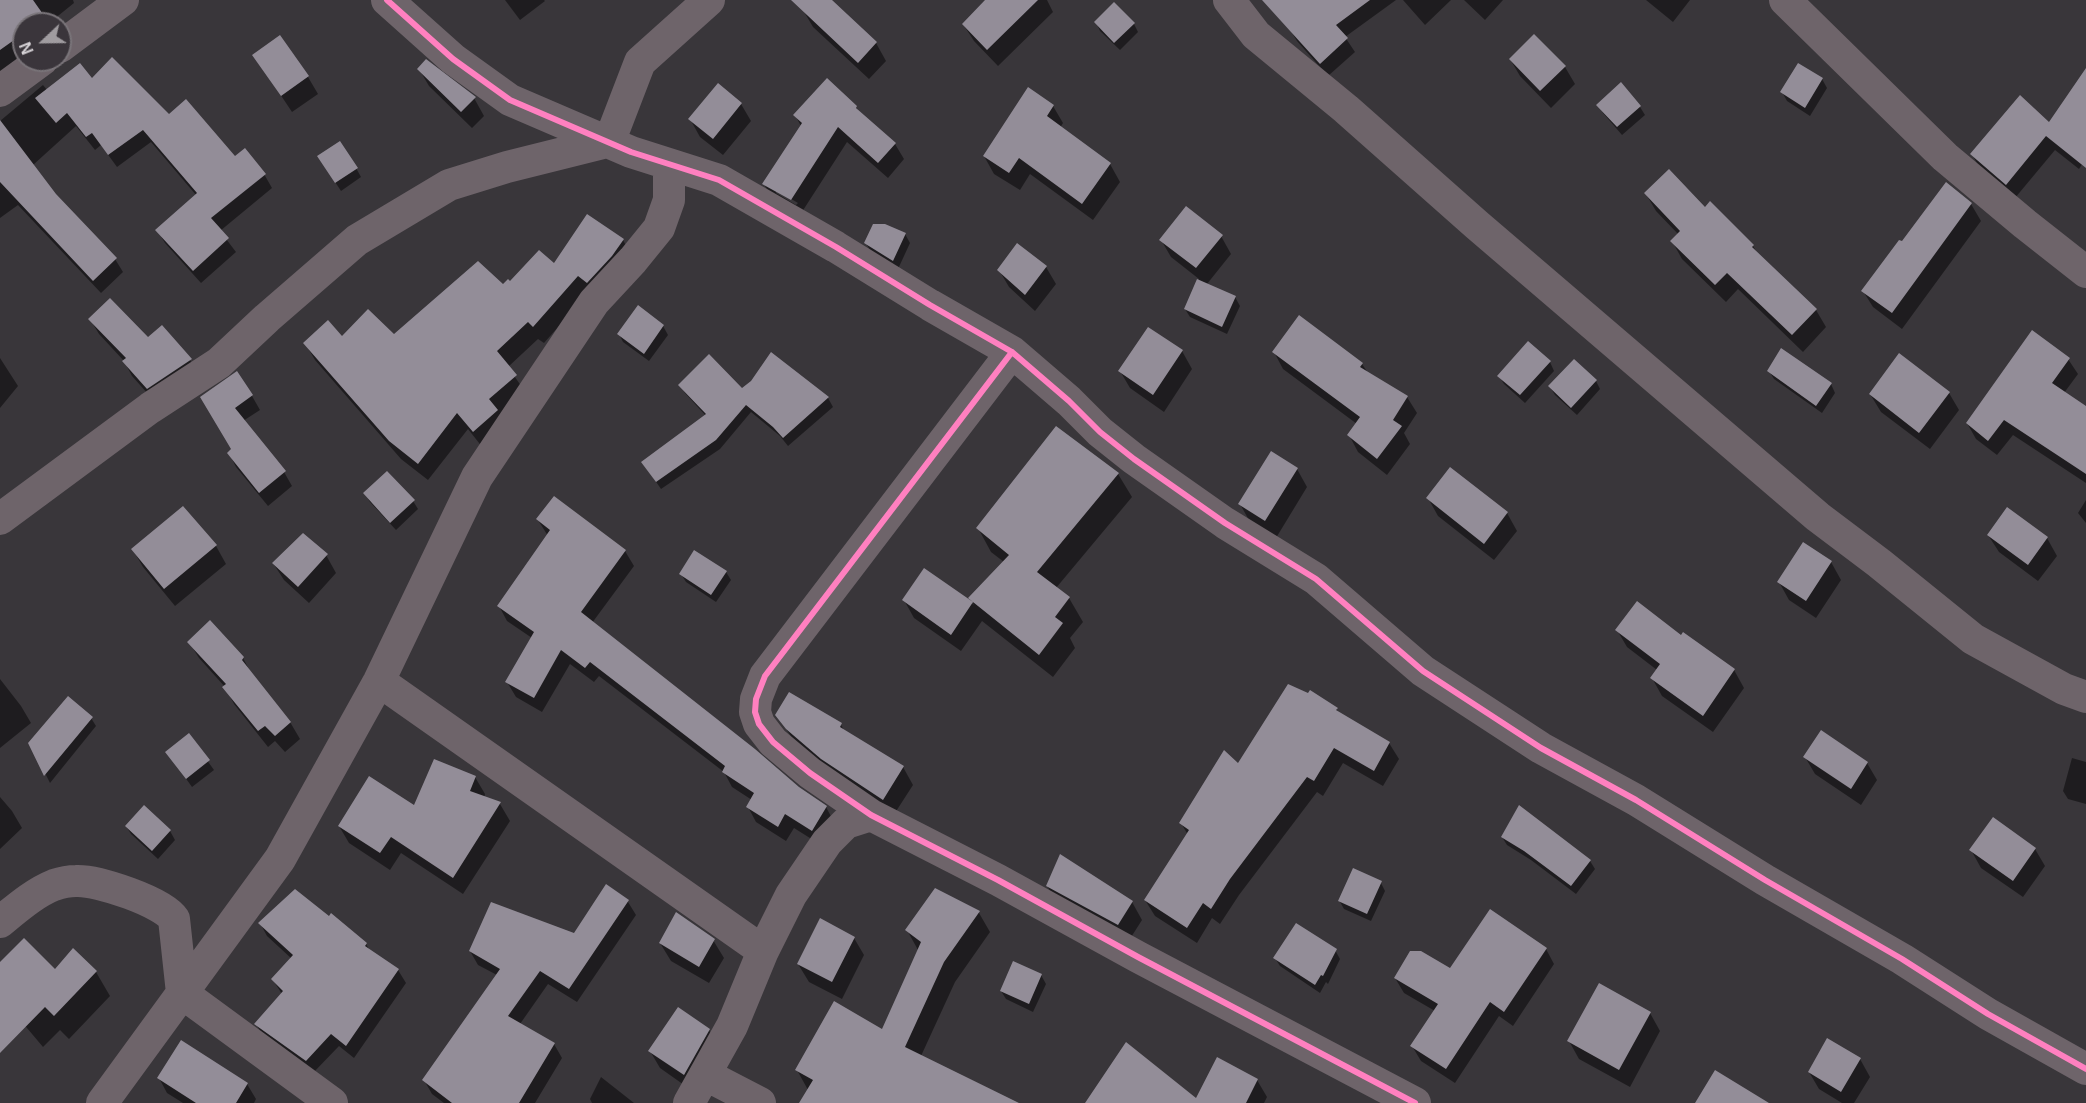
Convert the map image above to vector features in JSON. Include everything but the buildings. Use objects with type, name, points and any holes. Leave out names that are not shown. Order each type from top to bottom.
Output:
[{"type":"street","points":[[72,37],[123,0]]},
{"type":"street","points":[[387,0],[453,59],[510,100],[607,142],[669,165],[719,180],[1012,352],[1069,401],[1100,432],[1134,459],[1225,523],[1316,579],[1423,671],[1541,748],[1636,801],[1765,880],[1902,959],[1988,1014],[2086,1069]]},
{"type":"street","points":[[1229,0],[1256,35],[1346,108],[1818,518],[1879,563],[1973,639],[2064,689],[2086,697]]},
{"type":"street","points":[[1785,0],[1945,157],[2086,272]]},
{"type":"street","points":[[0,519],[150,408],[219,363],[357,240],[449,185],[507,167],[607,142],[640,62],[701,2]]},
{"type":"street","points":[[0,91],[26,72]]},
{"type":"street","points":[[102,1103],[280,859],[380,681],[477,477],[594,302],[659,228],[669,200],[669,165]]},
{"type":"street","points":[[1012,352],[765,676],[756,699],[755,712],[759,724],[773,742],[810,773],[871,815],[998,880],[1415,1103]]},
{"type":"street","points":[[380,681],[763,951]]},
{"type":"street","points":[[689,1103],[732,1026],[763,951],[791,895],[826,842],[846,823],[871,815]]},
{"type":"street","points":[[0,922],[23,904],[54,885],[76,880],[102,884],[138,896],[170,914],[174,919],[182,993],[332,1103]]},
{"type":"street","points":[[706,1075],[760,1103]]},
{"type":"cycle path","points":[[387,0],[453,59],[510,100],[631,152],[719,180],[1012,352],[1069,401],[1100,432],[1134,459],[1225,523],[1316,579],[1423,671],[1541,748],[1636,800],[1765,880],[1902,959],[1988,1014],[2086,1069]]},
{"type":"cycle path","points":[[1012,352],[765,676],[756,699],[755,712],[759,724],[773,742],[810,773],[871,815],[998,880],[1138,957],[1415,1103]]}]
